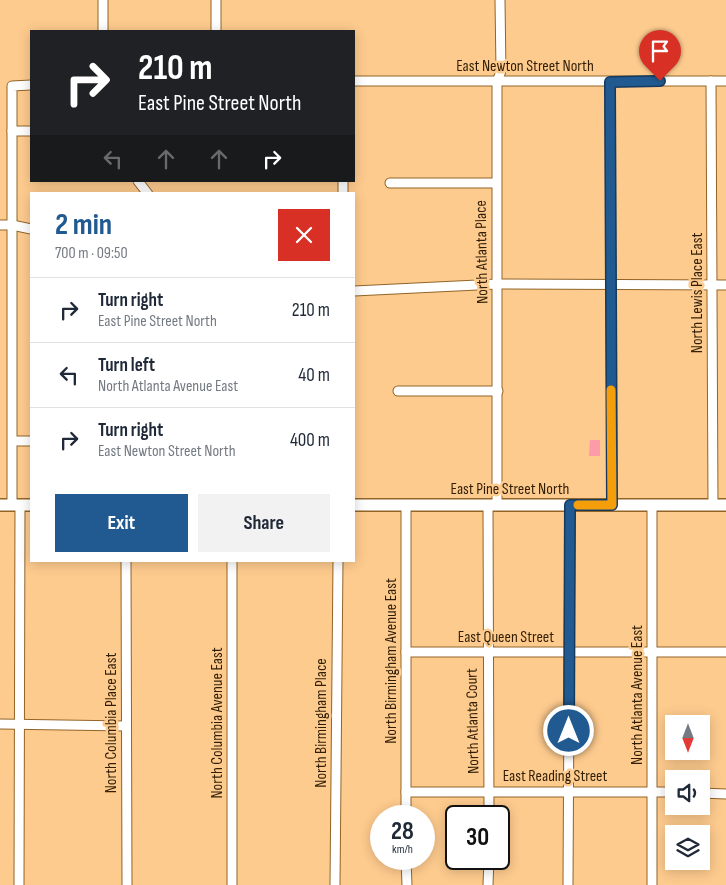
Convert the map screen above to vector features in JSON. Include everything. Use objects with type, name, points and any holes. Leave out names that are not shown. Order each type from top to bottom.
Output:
[{"type":"main road","points":[[0,505],[21,505]]},
{"type":"main road","name":"East Pine Street North","points":[[355,505],[726,505]]},
{"type":"street","points":[[102,0],[102,30]]},
{"type":"street","points":[[216,0],[216,30]]},
{"type":"street","name":"North Atlanta Place","points":[[492,505],[498,391],[498,284],[495,183],[497,82],[501,71],[500,0]]},
{"type":"street","name":"East Newton Street North","points":[[355,81],[726,81]]},
{"type":"street","name":"North Lewis Place East","points":[[711,81],[713,505]]},
{"type":"street","points":[[610,82],[612,505]]},
{"type":"street","points":[[19,885],[21,505],[13,441],[12,86],[30,85]]},
{"type":"street","points":[[12,131],[30,131]]},
{"type":"street","points":[[139,182],[146,192]]},
{"type":"street","points":[[390,183],[495,183]]},
{"type":"street","points":[[0,225],[12,225],[30,229]]},
{"type":"street","points":[[355,291],[498,284],[726,285]]},
{"type":"street","points":[[398,391],[498,391]]},
{"type":"street","points":[[13,441],[30,441]]},
{"type":"street","name":"North Birmingham Avenue East","points":[[406,505],[406,805]]},
{"type":"street","name":"North Atlanta Court","points":[[489,805],[487,652],[492,505]]},
{"type":"street","points":[[568,885],[570,505]]},
{"type":"street","name":"North Atlanta Avenue East","points":[[652,505],[652,885]]},
{"type":"street","name":"North Columbia Place East","points":[[126,562],[127,885]]},
{"type":"street","name":"North Columbia Avenue East","points":[[232,562],[232,885]]},
{"type":"street","name":"North Birmingham Place","points":[[335,885],[338,562]]},
{"type":"street","name":"East Queen Street","points":[[406,652],[726,652]]},
{"type":"street","points":[[0,724],[126,726]]},
{"type":"street","name":"East Reading Street","points":[[406,792],[489,790],[665,792]]},
{"type":"street","points":[[710,793],[726,794]]},
{"type":"street","points":[[406,870],[407,885]]},
{"type":"street","points":[[488,870],[488,885]]},
{"type":"shaded area","points":[[590,440],[600,440],[600,456],[589,456]]},
{"type":"slow traffic","points":[[578,505],[612,505],[611,390]]},
{"type":"route","points":[[569,731],[570,505],[612,505],[610,82],[660,81]]}]
